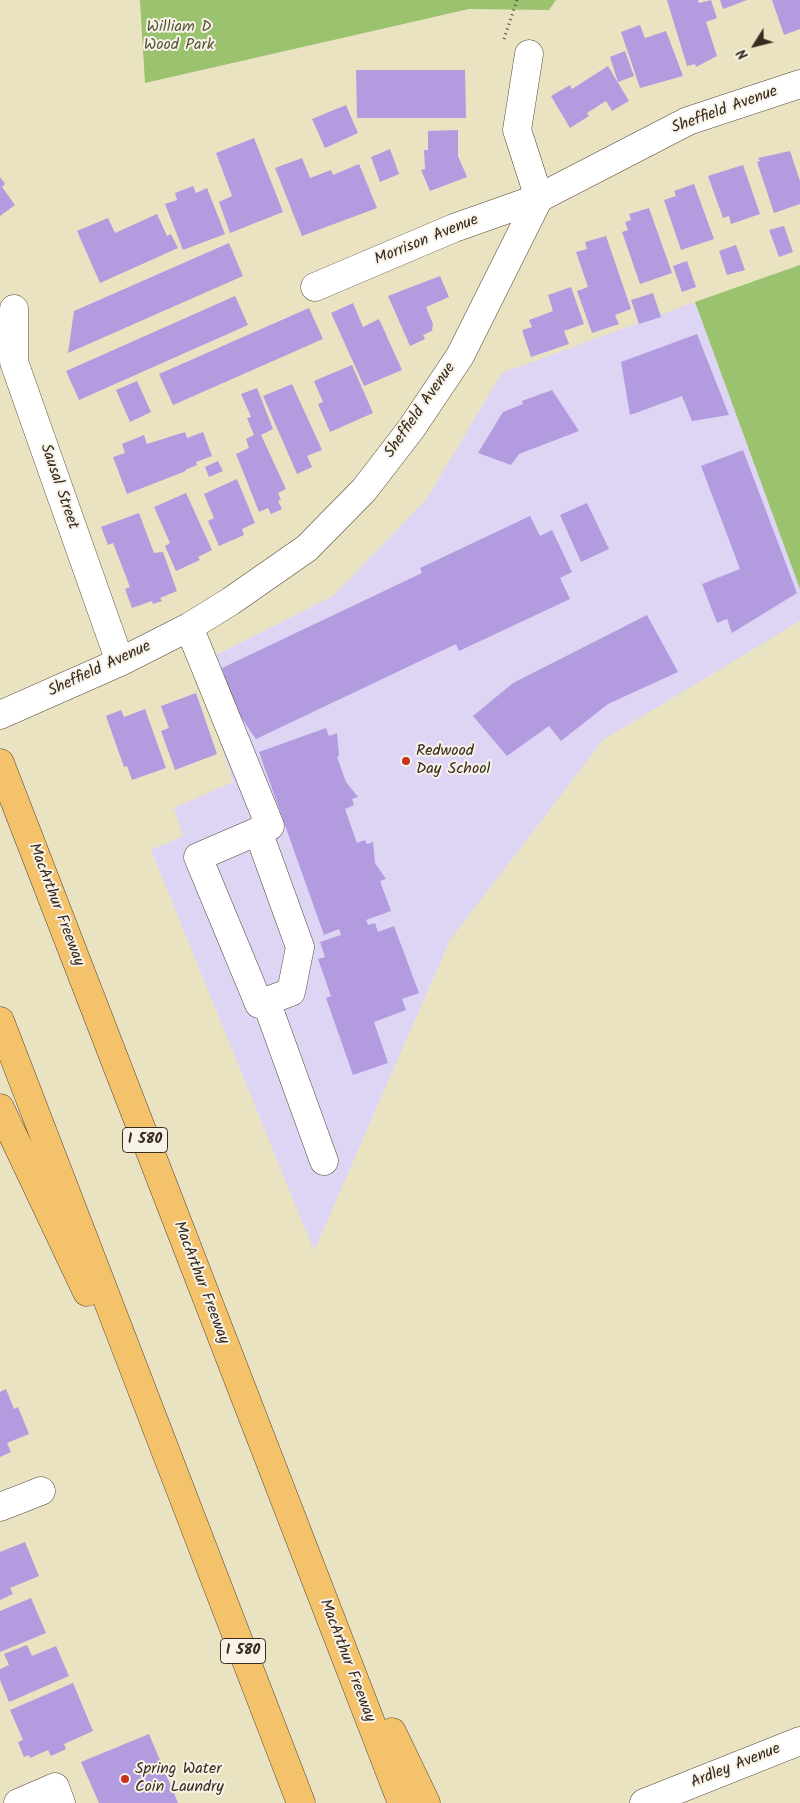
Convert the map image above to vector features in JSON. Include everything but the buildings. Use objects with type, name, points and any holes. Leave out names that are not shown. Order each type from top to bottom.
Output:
[{"type":"highway","name":"MacArthur Freeway","points":[[0,763],[402,1803]]},
{"type":"highway","name":"I 580","points":[[0,1021],[301,1803]]},
{"type":"highway","points":[[0,1108],[184,1499]]},
{"type":"highway","points":[[290,1517],[426,1803]]},
{"type":"street","points":[[529,54],[517,130],[539,198]]},
{"type":"street","name":"Sheffield Avenue","points":[[0,715],[120,662],[189,627],[231,601],[307,548],[364,490],[411,429],[460,356],[539,198],[688,121],[800,84]]},
{"type":"street","name":"Morrison Avenue","points":[[315,287],[454,228],[539,198]]},
{"type":"street","name":"Sausal Street","points":[[14,309],[14,362],[120,662]]},
{"type":"street","points":[[189,627],[270,826],[258,831],[198,857],[259,1004],[291,992],[300,947],[258,831]]},
{"type":"street","points":[[266,1001],[324,1161]]},
{"type":"street","points":[[0,1507],[40,1491]]},
{"type":"street","name":"Ardley Avenue","points":[[644,1803],[800,1741]]},
{"type":"street","points":[[18,1803],[55,1786],[61,1803]]},
{"type":"path","points":[[501,48],[517,0]]},
{"type":"shaded area","name":"Redwood Day School","points":[[695,302],[800,589],[800,621],[603,740],[450,940],[314,1251],[151,850],[183,836],[174,808],[233,782],[196,665],[333,596],[426,500],[502,373]]},
{"type":"green space","name":"William D Wood Park","points":[[140,0],[556,0],[549,10],[469,9],[145,83]]},
{"type":"green space","points":[[800,265],[800,589],[695,302]]},
{"type":"place","name":"Redwood Day School","points":[[406,761]]},
{"type":"place","name":"Spring Water Coin Laundry","points":[[125,1779]]}]
